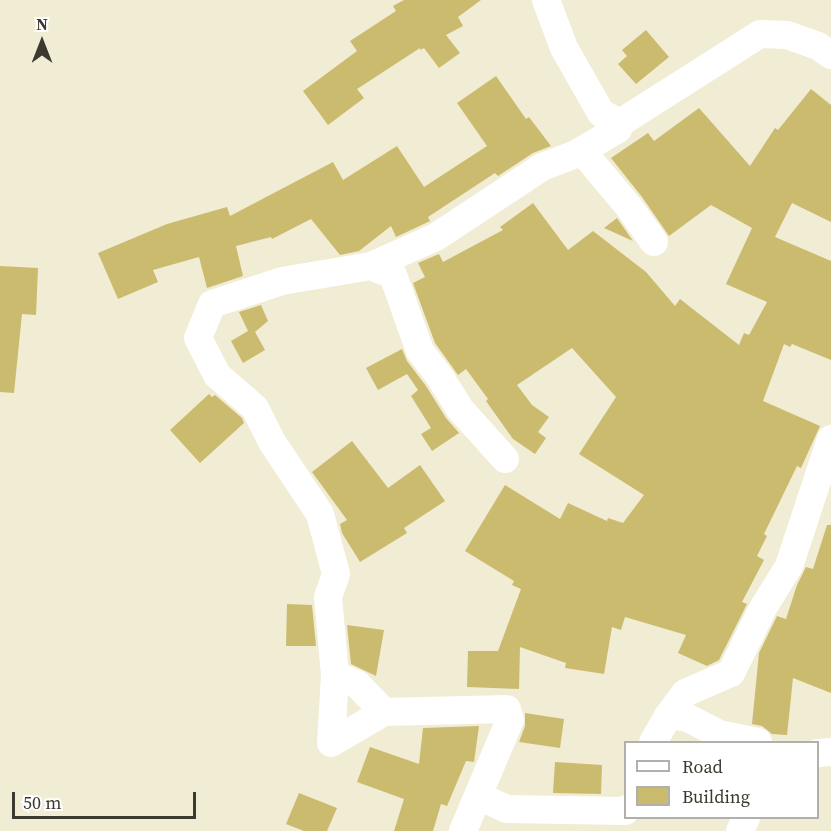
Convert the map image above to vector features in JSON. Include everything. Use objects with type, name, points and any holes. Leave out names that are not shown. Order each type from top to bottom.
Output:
[{"type":"street","points":[[546,0],[564,48],[601,113],[620,123]]},
{"type":"street","points":[[463,831],[510,720],[507,709],[384,712],[331,743],[335,675],[328,597],[336,574],[320,514],[272,442],[255,408],[217,375],[198,338],[212,304],[282,281],[371,266],[436,237],[542,167],[582,151],[618,129],[620,123],[760,34],[787,35],[818,45],[831,55]]},
{"type":"street","points":[[582,151],[629,207],[654,242]]},
{"type":"street","points":[[371,266],[393,274],[420,351],[441,376],[460,409],[505,459]]},
{"type":"street","points":[[654,741],[686,693],[731,673],[763,608],[789,566],[831,439]]},
{"type":"street","points":[[335,675],[357,684],[384,712]]},
{"type":"street","points":[[668,717],[686,717],[719,734],[753,741]]},
{"type":"street","points":[[478,796],[507,809],[624,810]]},
{"type":"building","points":[[404,0],[481,0],[458,17],[463,26],[446,35],[460,53],[439,68],[424,48],[420,50],[420,48],[357,89],[364,98],[328,125],[303,91],[357,51],[350,41],[396,11],[393,6]]},
{"type":"building","points":[[646,30],[669,57],[636,84],[618,64],[627,56],[622,50]]},
{"type":"building","points":[[496,76],[526,119],[529,117],[551,146],[533,153],[498,176],[495,173],[428,217],[430,221],[396,237],[391,226],[359,251],[340,255],[311,219],[272,239],[271,237],[236,246],[243,276],[207,288],[199,257],[153,270],[158,282],[118,299],[98,253],[167,224],[227,207],[230,216],[333,162],[343,180],[397,146],[424,187],[487,146],[457,103]]},
{"type":"building","points":[[811,89],[831,105],[831,222],[792,203],[775,237],[831,261],[831,360],[792,344],[790,347],[784,344],[763,401],[820,426],[801,468],[797,466],[764,534],[767,536],[757,556],[764,560],[742,602],[747,604],[719,660],[707,666],[678,653],[686,635],[625,617],[621,630],[612,627],[604,674],[565,668],[566,663],[520,647],[519,689],[467,687],[468,651],[498,651],[521,589],[512,585],[514,581],[465,551],[505,485],[560,519],[568,503],[607,521],[608,518],[623,523],[644,495],[579,454],[616,397],[572,348],[517,385],[532,405],[549,417],[538,432],[546,438],[535,454],[513,439],[466,369],[458,375],[435,343],[413,283],[425,277],[418,263],[439,254],[443,262],[503,230],[500,227],[533,203],[568,250],[593,231],[646,272],[675,306],[680,299],[739,345],[744,333],[749,335],[767,302],[726,284],[752,228],[711,205],[669,236],[611,158],[648,133],[654,141],[699,108],[750,166],[775,128],[778,130]]},
{"type":"building","points":[[617,218],[633,241],[604,228]]},
{"type":"building","points":[[0,266],[38,268],[36,315],[22,314],[14,393],[0,392]]},
{"type":"building","points":[[261,305],[268,321],[255,332],[265,350],[243,363],[231,341],[248,331],[239,312]]},
{"type":"building","points":[[402,349],[407,361],[459,433],[432,451],[421,434],[431,428],[411,396],[418,390],[407,374],[378,390],[366,368]]},
{"type":"building","points":[[209,394],[212,397],[215,395],[242,418],[244,423],[200,463],[170,430]]},
{"type":"building","points":[[352,441],[388,488],[420,465],[445,501],[404,528],[407,533],[360,562],[342,533],[340,524],[347,520],[312,472]]},
{"type":"building","points":[[827,525],[831,525],[831,693],[793,678],[787,735],[772,734],[762,726],[752,724],[759,653],[777,616],[786,619],[797,585],[806,567],[813,569]]},
{"type":"building","points":[[287,604],[312,605],[316,646],[286,646]]},
{"type":"building","points":[[347,625],[384,630],[376,676],[351,664]]},
{"type":"building","points":[[525,713],[564,719],[560,748],[519,742],[525,726]]},
{"type":"building","points":[[479,726],[474,762],[466,761],[447,806],[441,804],[433,831],[394,831],[404,799],[357,782],[370,747],[419,764],[423,728]]},
{"type":"building","points":[[555,762],[602,765],[601,794],[553,793]]},
{"type":"building","points":[[299,793],[337,808],[327,831],[304,831],[286,824]]}]
